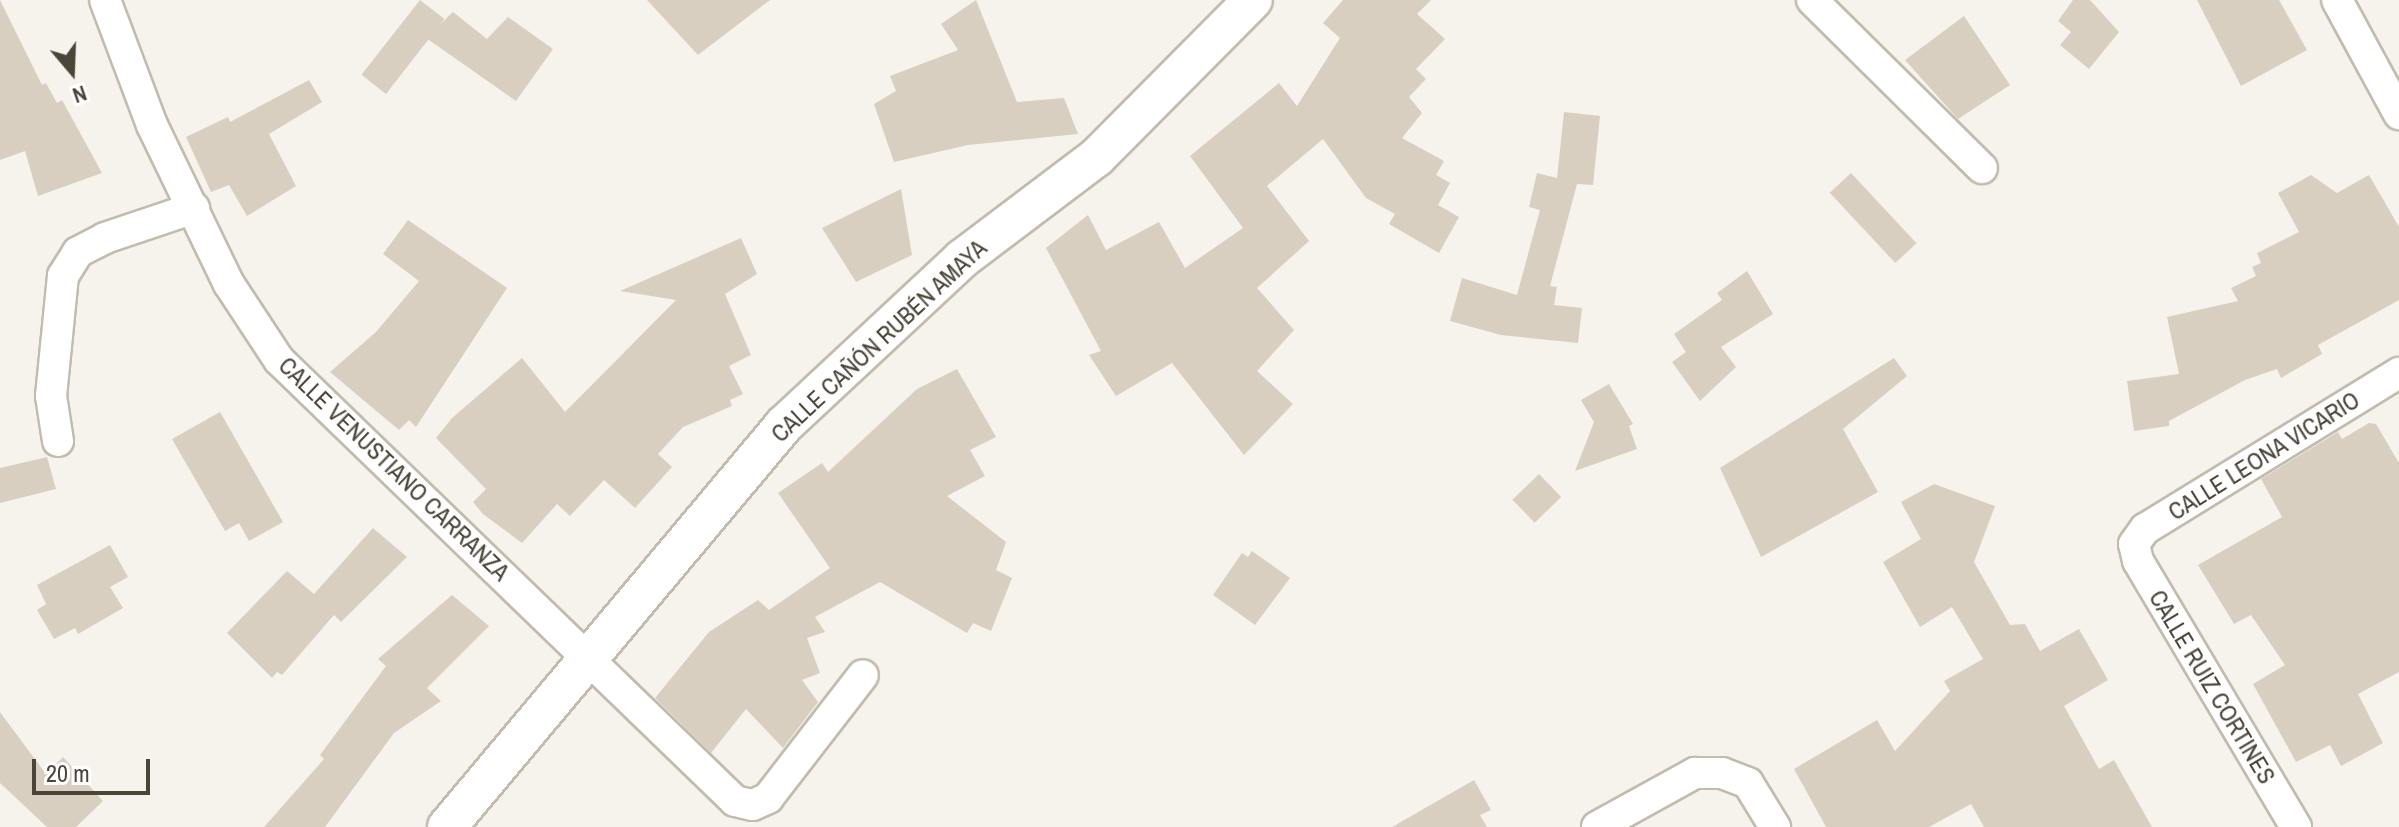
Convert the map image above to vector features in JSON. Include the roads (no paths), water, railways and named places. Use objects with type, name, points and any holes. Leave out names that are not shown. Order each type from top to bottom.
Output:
[{"type":"street","name":"CALLE VENUSTIANO CARRANZA","points":[[105,0],[152,125],[229,284],[279,360],[590,657],[735,801],[753,805],[768,798],[863,675]]},
{"type":"street","name":"CALLE CAÑÓN RUBÉN AMAYA","points":[[447,827],[784,425],[962,259],[1097,157],[1253,0]]},
{"type":"street","points":[[1812,0],[1982,168]]},
{"type":"street","points":[[2337,0],[2399,114]]},
{"type":"street","points":[[58,441],[51,396],[63,276],[78,252],[105,238],[194,208]]},
{"type":"street","name":"CALLE LEONA VICARIO","points":[[2134,544],[2145,529],[2399,373]]},
{"type":"street","name":"CALLE RUIZ CORTINES","points":[[2134,544],[2138,561],[2296,827]]},
{"type":"street","points":[[1597,827],[1695,773],[1722,773],[1748,783],[1775,827]]}]
